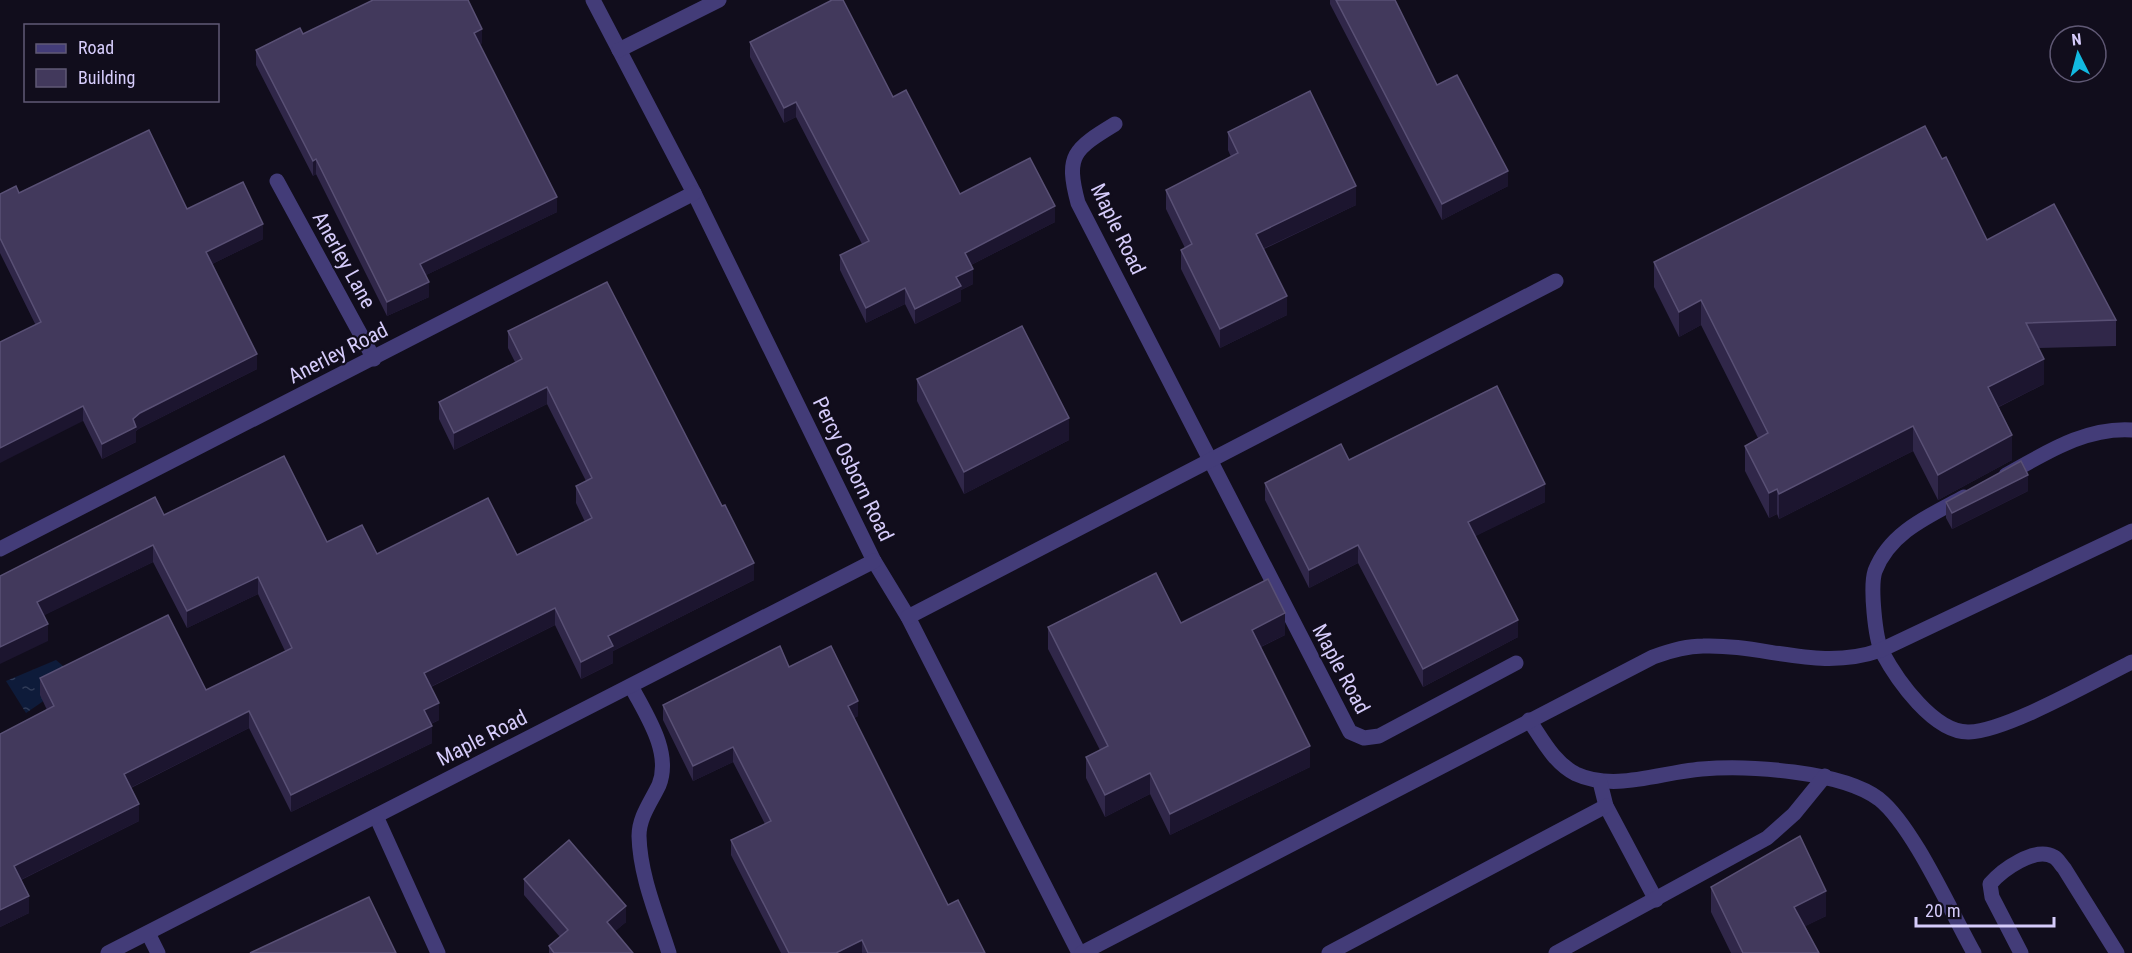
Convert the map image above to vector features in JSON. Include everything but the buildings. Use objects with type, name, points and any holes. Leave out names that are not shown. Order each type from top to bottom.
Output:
[{"type":"street","name":"Percy Osborn Road","points":[[593,0],[694,193],[874,561],[908,617],[1080,953]]},
{"type":"street","points":[[619,50],[719,0]]},
{"type":"street","name":"Maple Road","points":[[1115,124],[1083,146],[1072,160],[1072,181],[1078,203],[1350,732],[1364,738],[1379,736],[1516,663]]},
{"type":"street","name":"Anerley Lane","points":[[277,181],[374,359]]},
{"type":"street","name":"Anerley Road","points":[[0,549],[694,193]]},
{"type":"street","points":[[908,617],[1556,281]]},
{"type":"street","points":[[1995,480],[2068,441],[2099,430],[2132,430]]},
{"type":"street","points":[[1975,491],[1912,525],[1886,551],[1874,573],[1873,597],[1881,650],[1921,707],[1936,720],[1955,730],[1970,732],[2014,719],[2132,662]]},
{"type":"street","points":[[1080,953],[1653,657],[1677,649],[1720,646],[1834,661],[1859,658],[1881,650],[2132,531]]},
{"type":"street","name":"Maple Road","points":[[108,953],[874,561]]},
{"type":"street","points":[[631,686],[650,723],[664,766],[659,784],[644,813],[639,833],[641,861],[669,953]]},
{"type":"street","points":[[1529,720],[1556,760],[1575,773],[1600,782],[1630,780],[1703,768],[1741,768],[1825,776],[1852,784],[1877,798],[1899,817],[1974,953]]},
{"type":"street","points":[[1556,953],[1767,838],[1794,813],[1825,776]]},
{"type":"street","points":[[1600,782],[1606,806],[1656,900]]},
{"type":"street","points":[[1329,953],[1606,806]]},
{"type":"street","points":[[376,816],[438,953]]},
{"type":"street","points":[[2021,953],[1992,897],[1990,884],[1999,874],[2037,853],[2055,857],[2064,868],[2117,953]]},
{"type":"street","points":[[148,933],[158,953]]},
{"type":"water","points":[[56,660],[77,678],[26,713],[6,681]]}]
